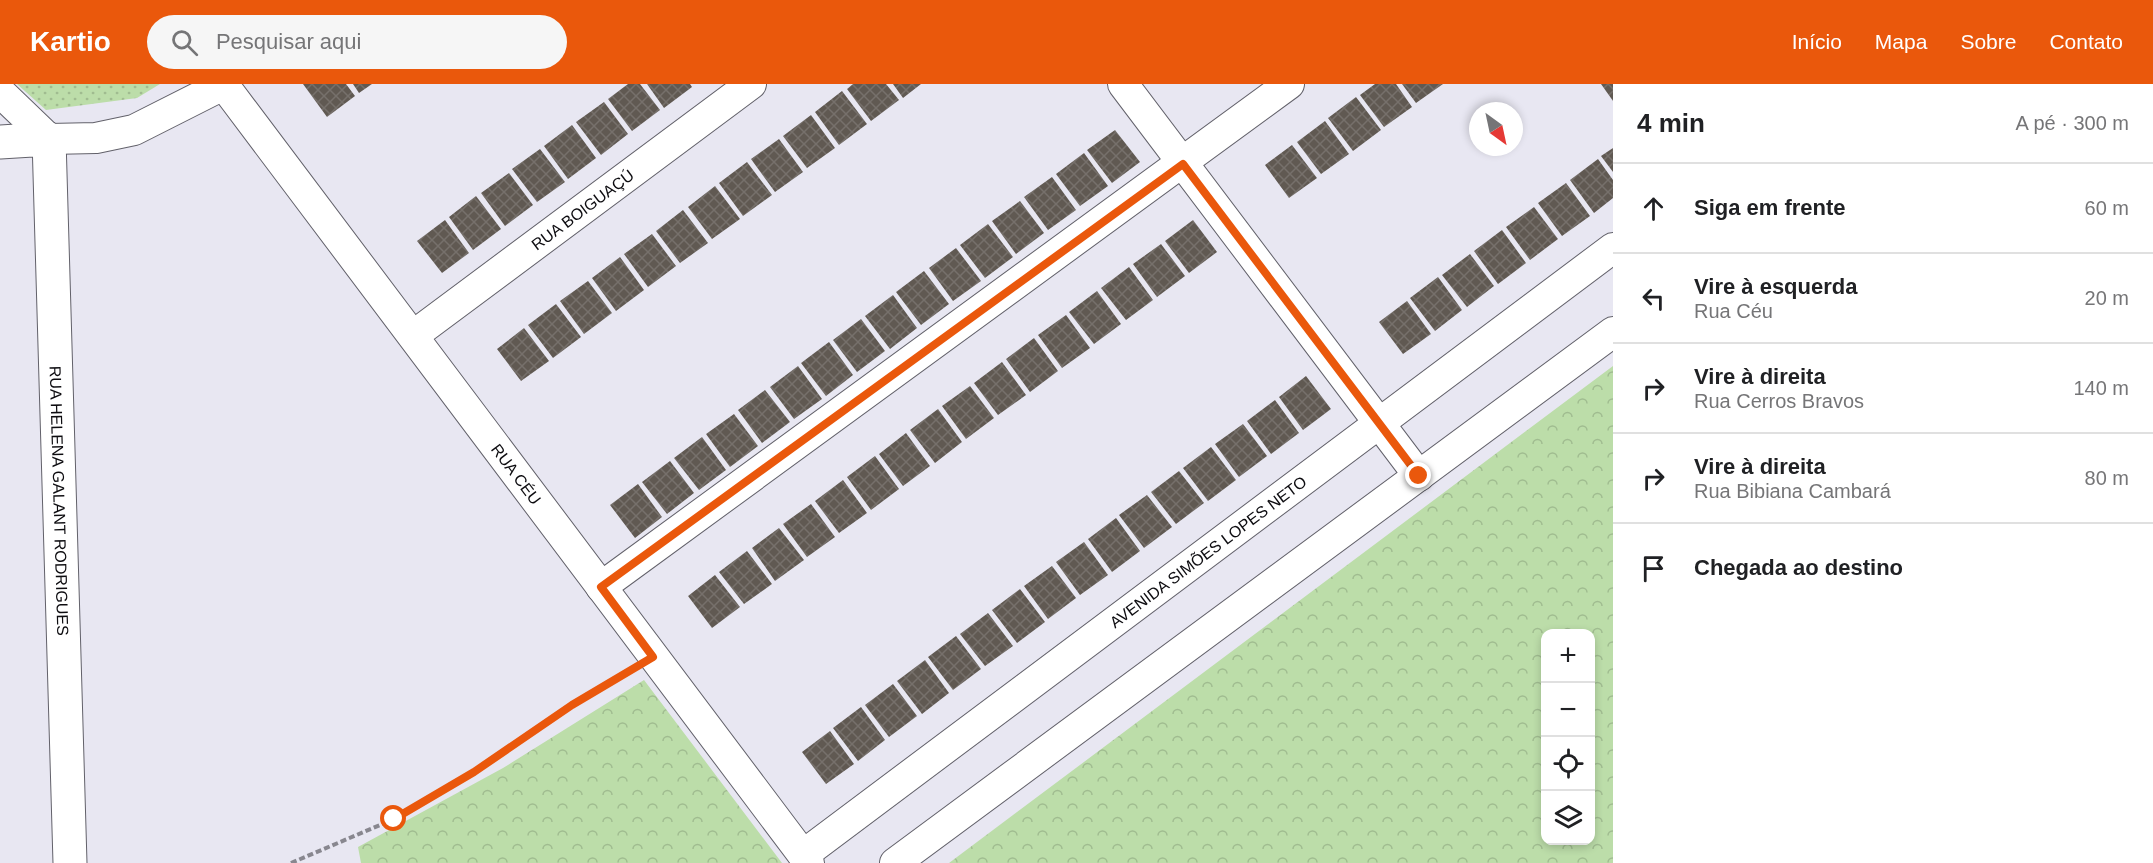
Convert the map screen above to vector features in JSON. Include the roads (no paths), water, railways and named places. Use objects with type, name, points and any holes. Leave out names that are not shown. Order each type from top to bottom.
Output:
[{"type":"street","name":"RUA CÉU","points":[[224,84],[806,859]]},
{"type":"street","points":[[0,142],[96,138],[134,129],[224,84]]},
{"type":"street","name":"RUA BOIGUAÇÚ","points":[[414,335],[751,84]]},
{"type":"street","points":[[1123,84],[1419,476]]},
{"type":"street","points":[[601,587],[1183,164],[1289,84]]},
{"type":"street","points":[[0,92],[49,139]]},
{"type":"street","name":"RUA HELENA GALANT RODRIGUES","points":[[49,139],[70,863]]},
{"type":"street","name":"AVENIDA SIMÕES LOPES NETO","points":[[806,859],[1613,248]]},
{"type":"street","points":[[895,863],[1613,332]]}]
